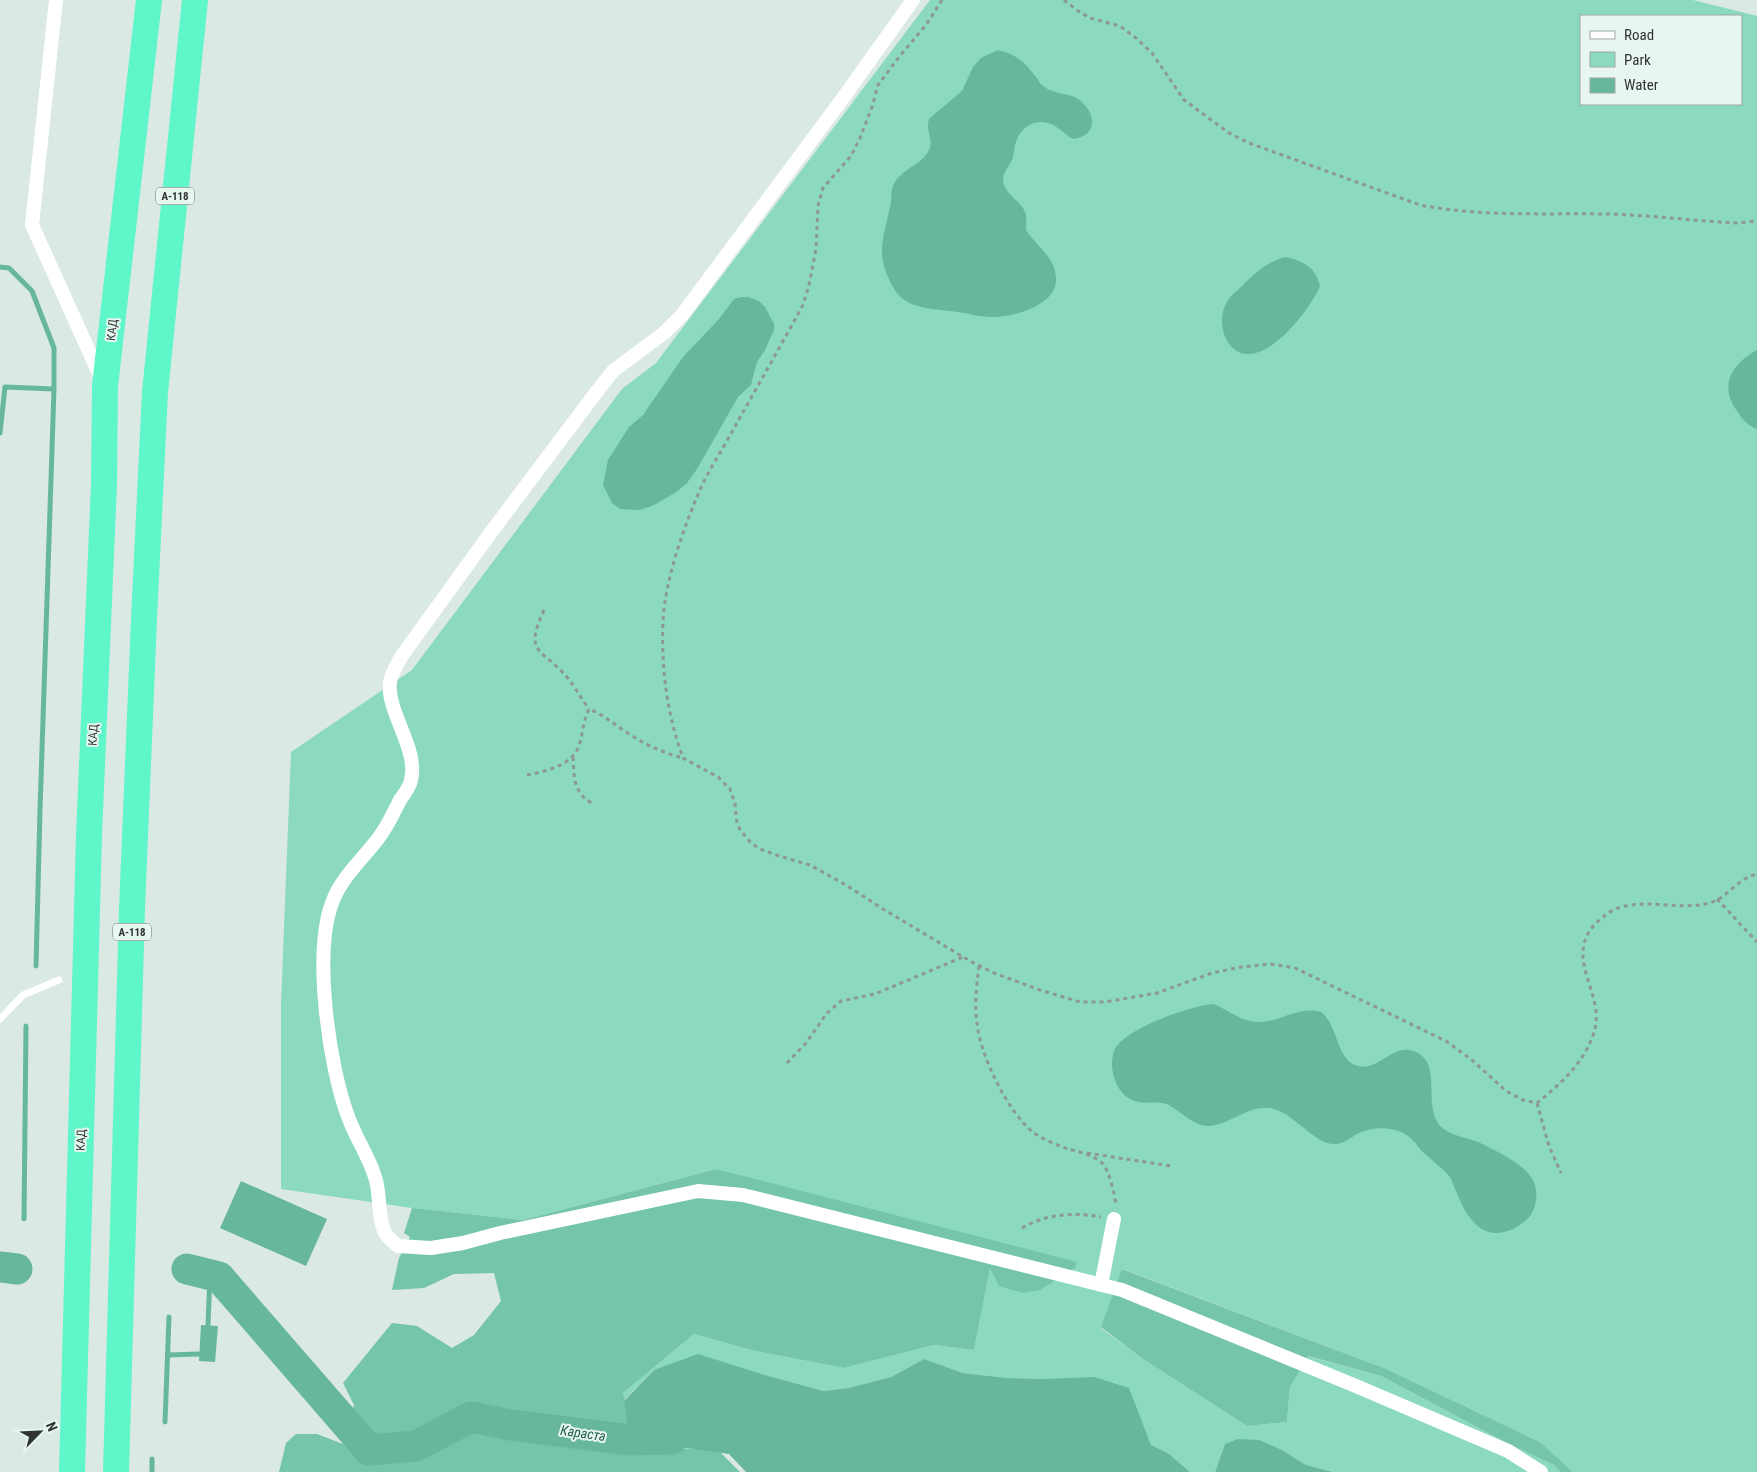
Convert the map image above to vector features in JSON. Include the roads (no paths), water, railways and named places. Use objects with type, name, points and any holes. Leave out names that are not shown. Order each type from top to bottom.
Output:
[{"type":"highway","name":"КАД","points":[[72,1472],[89,835],[104,484],[105,386],[149,0]]},
{"type":"highway","name":"А-118","points":[[116,1472],[132,910],[155,402],[195,0]]},
{"type":"street","points":[[56,0],[32,225],[105,386]]},
{"type":"street","points":[[913,0],[682,315],[664,333],[613,371],[492,531],[401,657],[390,681],[391,698],[412,763],[411,780],[381,835],[348,874],[332,901],[325,923],[324,958],[330,1040],[338,1086],[349,1120],[376,1177],[380,1195],[381,1217],[386,1234],[398,1246],[431,1248],[464,1243],[500,1233],[698,1191],[743,1195],[1122,1290],[1508,1451],[1541,1472]]},
{"type":"street","points":[[1100,1285],[1114,1219]]},
{"type":"lane","points":[[0,1019],[23,995],[60,980]]},
{"type":"water","points":[[998,50],[1019,59],[1046,88],[1078,99],[1091,116],[1092,126],[1089,131],[1084,136],[1074,139],[1049,123],[1037,122],[1027,127],[1019,136],[1012,161],[1003,177],[1006,189],[1025,212],[1026,230],[1050,260],[1056,282],[1048,298],[1040,304],[1020,313],[999,317],[921,307],[905,300],[899,295],[887,276],[884,266],[882,256],[883,238],[893,185],[902,174],[925,157],[928,152],[931,143],[928,125],[930,118],[962,91],[973,67],[981,58]]},
{"type":"water","points":[[1286,257],[1308,266],[1318,279],[1320,286],[1300,318],[1280,339],[1258,353],[1247,354],[1239,352],[1233,348],[1225,336],[1222,320],[1226,303],[1232,295],[1262,268],[1273,261]]},
{"type":"water","points":[[748,297],[759,301],[765,307],[774,324],[774,330],[757,362],[751,385],[738,397],[687,483],[675,493],[654,505],[640,510],[620,509],[612,503],[603,485],[608,460],[629,427],[643,415],[683,357],[719,319],[734,299]]},
{"type":"water","points":[[1757,350],[1757,429],[1746,422],[1737,411],[1731,401],[1729,384],[1735,368],[1748,355]]},
{"type":"water","points":[[1214,1004],[1242,1019],[1254,1022],[1269,1021],[1298,1012],[1321,1012],[1331,1025],[1344,1055],[1355,1065],[1364,1067],[1372,1065],[1395,1052],[1403,1050],[1411,1050],[1421,1055],[1429,1068],[1432,1106],[1438,1123],[1451,1133],[1478,1142],[1499,1152],[1527,1172],[1534,1181],[1536,1191],[1536,1200],[1532,1213],[1524,1222],[1508,1231],[1495,1233],[1480,1228],[1464,1209],[1452,1180],[1446,1172],[1408,1136],[1392,1129],[1367,1130],[1344,1142],[1335,1144],[1319,1139],[1287,1115],[1279,1110],[1270,1108],[1253,1110],[1217,1125],[1209,1126],[1198,1124],[1169,1105],[1139,1102],[1128,1098],[1118,1087],[1113,1073],[1112,1058],[1114,1051],[1120,1043],[1130,1035],[1159,1020],[1204,1005]]},
{"type":"water","points":[[241,1181],[327,1219],[306,1266],[220,1228]]},
{"type":"water","points":[[201,1325],[218,1326],[215,1362],[199,1361]]},
{"type":"water","points":[[698,1354],[824,1391],[848,1388],[891,1377],[924,1359],[963,1373],[1007,1378],[1094,1377],[1129,1388],[1151,1445],[1168,1453],[1190,1472],[746,1472],[729,1454],[630,1440],[624,1401],[654,1370]]},
{"type":"water","points":[[1238,1439],[1259,1440],[1282,1450],[1306,1465],[1333,1472],[1215,1472],[1225,1444]]},
{"type":"waterway","points":[[0,267],[9,268],[32,291],[54,348],[36,966]]},
{"type":"waterway","points":[[0,433],[5,387],[54,389]]},
{"type":"waterway","points":[[24,1219],[26,1026]]},
{"type":"waterway","name":"Караста","points":[[0,1267],[17,1269]]},
{"type":"waterway","name":"Караста","points":[[187,1269],[219,1277],[369,1450],[416,1446],[471,1417],[511,1425],[630,1440],[672,1439]]},
{"type":"waterway","points":[[208,1325],[210,1275]]},
{"type":"waterway","points":[[165,1422],[169,1317]]},
{"type":"waterway","points":[[168,1355],[199,1354]]},
{"type":"waterway","points":[[152,1459],[152,1472]]}]
